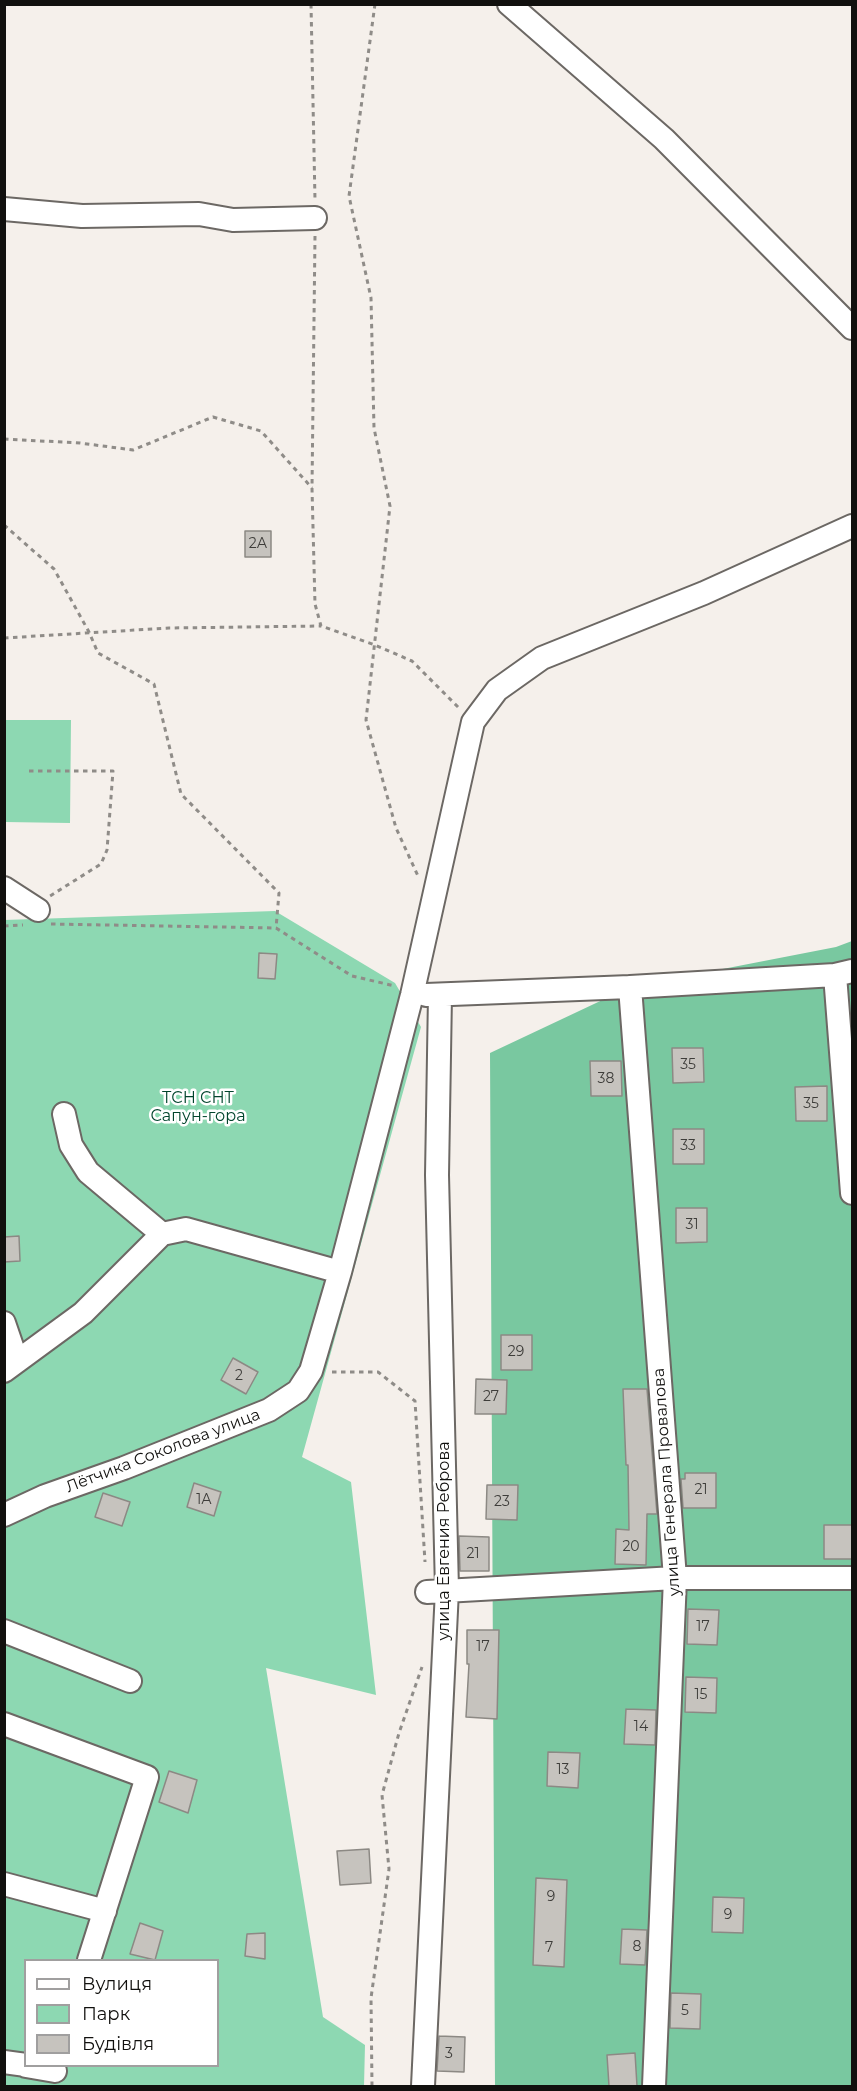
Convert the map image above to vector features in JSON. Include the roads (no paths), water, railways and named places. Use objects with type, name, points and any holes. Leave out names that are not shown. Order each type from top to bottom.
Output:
[{"type":"street","points":[[509,4],[664,139],[852,326]]},
{"type":"street","points":[[4,209],[82,216],[198,214],[233,220],[315,218]]},
{"type":"street","points":[[4,1323],[10,1366],[83,1313],[162,1234],[186,1229],[340,1272],[412,996],[473,722],[497,690],[542,658],[704,592],[852,526]]},
{"type":"street","points":[[4,888],[37,917]]},
{"type":"street","points":[[412,996],[630,987],[844,973],[852,1193]]},
{"type":"street","name":"улица Генерала Провалова","points":[[630,987],[675,1578],[654,2086]]},
{"type":"street","name":"улица Евгения Реброва","points":[[423,2086],[437,1591],[437,1175],[440,995]]},
{"type":"street","points":[[64,1114],[71,1144],[88,1172],[162,1234]]},
{"type":"street","name":"Лётчика Соколова улица","points":[[4,1515],[45,1496],[124,1468],[269,1410],[298,1391],[311,1371],[340,1272]]},
{"type":"street","points":[[437,1591],[675,1578],[852,1578]]},
{"type":"street","points":[[4,1631],[130,1681]]},
{"type":"street","points":[[4,1724],[147,1777],[89,1959]]},
{"type":"street","points":[[4,1884],[105,1911]]},
{"type":"street","points":[[4,2062],[24,2065]]},
{"type":"street","points":[[32,2067],[54,2074]]},
{"type":"park label","name":"ТСН СНТ Сапун-гора","points":[[198,1107]]}]
